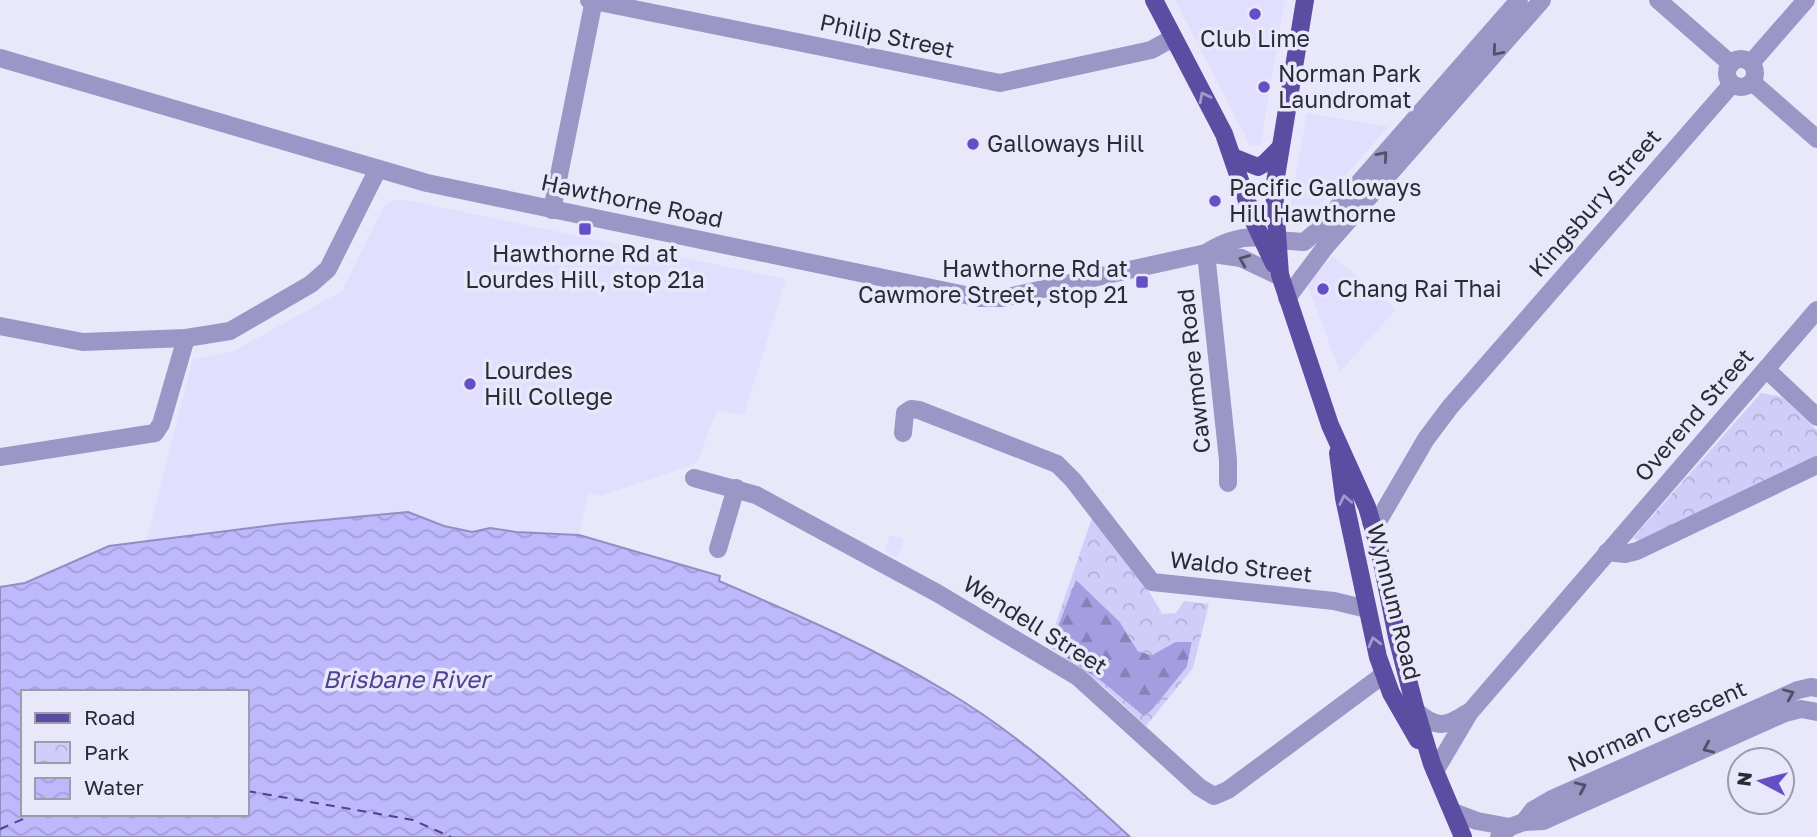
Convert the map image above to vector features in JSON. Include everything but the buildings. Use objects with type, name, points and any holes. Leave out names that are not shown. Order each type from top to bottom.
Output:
[{"type":"main road","name":"Wynnum Road","points":[[1153,0],[1224,134],[1268,239],[1336,441],[1354,477],[1371,522],[1416,711],[1434,768],[1464,837]]},
{"type":"main road","points":[[1268,239],[1305,0]]},
{"type":"main road","points":[[1233,157],[1258,167],[1280,148]]},
{"type":"main road","name":"Wynnum Road","points":[[1336,441],[1356,559],[1383,675],[1396,704],[1434,768]]},
{"type":"main road","points":[[1356,559],[1362,527],[1371,522]]},
{"type":"main road","points":[[1383,675],[1392,667],[1397,637]]},
{"type":"street","name":"Philip Street","points":[[592,0],[1000,83],[1151,50],[1173,38]]},
{"type":"street","points":[[552,209],[592,0]]},
{"type":"street","points":[[1318,256],[1306,252],[1304,248],[1307,241],[1519,0]]},
{"type":"street","points":[[1287,298],[1318,256],[1542,0]]},
{"type":"street","points":[[1658,0],[1731,64]]},
{"type":"street","points":[[1751,63],[1806,0]]},
{"type":"street","name":"Hawthorne Road","points":[[0,58],[427,183],[980,298],[1002,298],[1206,253],[1220,244],[1237,239],[1300,243],[1307,241]]},
{"type":"street","points":[[1741,59],[1751,63],[1755,72],[1752,82],[1743,87],[1732,84],[1727,74],[1731,64],[1741,59]]},
{"type":"street","points":[[1752,82],[1817,139]]},
{"type":"street","name":"Kingsbury Street","points":[[1371,522],[1381,515],[1426,439],[1450,407],[1732,84]]},
{"type":"street","points":[[0,326],[83,342],[186,338],[230,331],[311,284],[328,269],[378,169]]},
{"type":"street","points":[[1206,253],[1241,258],[1280,276]]},
{"type":"street","name":"Cawmore Road","points":[[1206,253],[1228,460],[1228,483]]},
{"type":"street","name":"Overend Street","points":[[1434,768],[1470,712],[1817,310]]},
{"type":"street","points":[[0,457],[155,433],[162,424],[186,338]]},
{"type":"street","points":[[1766,369],[1817,417]]},
{"type":"street","name":"Waldo Street","points":[[903,433],[905,413],[913,409],[919,410],[1058,464],[1152,582],[1334,601],[1367,609]]},
{"type":"street","points":[[1607,552],[1625,554],[1637,551],[1817,464]]},
{"type":"street","name":"Wendell Street","points":[[694,478],[753,493],[897,570],[1078,677],[1199,787],[1214,796],[1228,790],[1383,675]]},
{"type":"street","points":[[718,549],[736,488]]},
{"type":"street","name":"Norman Crescent","points":[[1511,828],[1552,799],[1798,690],[1817,688]]},
{"type":"street","name":"Norman Crescent","points":[[1453,812],[1477,821],[1511,828],[1543,821],[1785,713],[1801,709],[1817,712]]},
{"type":"street","name":"Overend Street","points":[[1416,711],[1428,721],[1445,725],[1470,712]]},
{"type":"shaded area","points":[[1175,0],[1285,0],[1260,146],[1250,145]]},
{"type":"shaded area","points":[[1307,113],[1388,127],[1303,224],[1288,217]]},
{"type":"shaded area","name":"Lourdes Hill College","points":[[393,200],[406,200],[786,279],[744,415],[717,410],[697,463],[601,496],[588,493],[579,535],[490,528],[472,532],[444,526],[408,512],[146,541],[193,359],[234,351],[342,291],[384,206]]},
{"type":"shaded area","points":[[1333,256],[1396,309],[1340,372],[1307,283]]},
{"type":"shaded area","points":[[890,535],[904,539],[897,558],[885,551]]},
{"type":"green space","points":[[1761,393],[1782,397],[1817,430],[1817,459],[1640,541],[1633,538]]},
{"type":"green space","points":[[1092,518],[1145,584],[1162,614],[1176,613],[1184,601],[1209,604],[1193,668],[1146,726],[1103,686],[1048,646]],"holes":[[[1076,580],[1120,622],[1138,651],[1152,655],[1175,642],[1192,642],[1187,667],[1144,716],[1105,684],[1050,646]]]},
{"type":"green space","points":[[1076,579],[1120,622],[1138,651],[1152,655],[1175,642],[1192,642],[1187,667],[1152,710],[1143,717],[1105,684],[1050,646]]},
{"type":"water","name":"Brisbane River","points":[[408,512],[444,526],[472,532],[490,528],[579,535],[720,576],[719,581],[806,619],[919,675],[995,723],[1042,759],[1130,837],[0,837],[0,587],[25,583],[109,546],[281,524]]},
{"type":"ferry route","points":[[248,791],[413,820],[451,837]]},
{"type":"ferry route","points":[[0,829],[30,816]]},
{"type":"place","name":"Club Lime","points":[[1255,14]]},
{"type":"place","name":"Norman Park Laundromat","points":[[1264,87]]},
{"type":"place","name":"Galloways Hill","points":[[973,144]]},
{"type":"place","name":"Pacific Galloways Hill Hawthorne","points":[[1215,201]]},
{"type":"place","name":"Hawthorne Rd at Lourdes Hill, stop 21a","points":[[585,229]]},
{"type":"place","name":"Hawthorne Rd at Cawmore Street, stop 21","points":[[1142,282]]},
{"type":"place","name":"Chang Rai Thai","points":[[1323,289]]},
{"type":"place","name":"Lourdes Hill College","points":[[470,384]]}]
